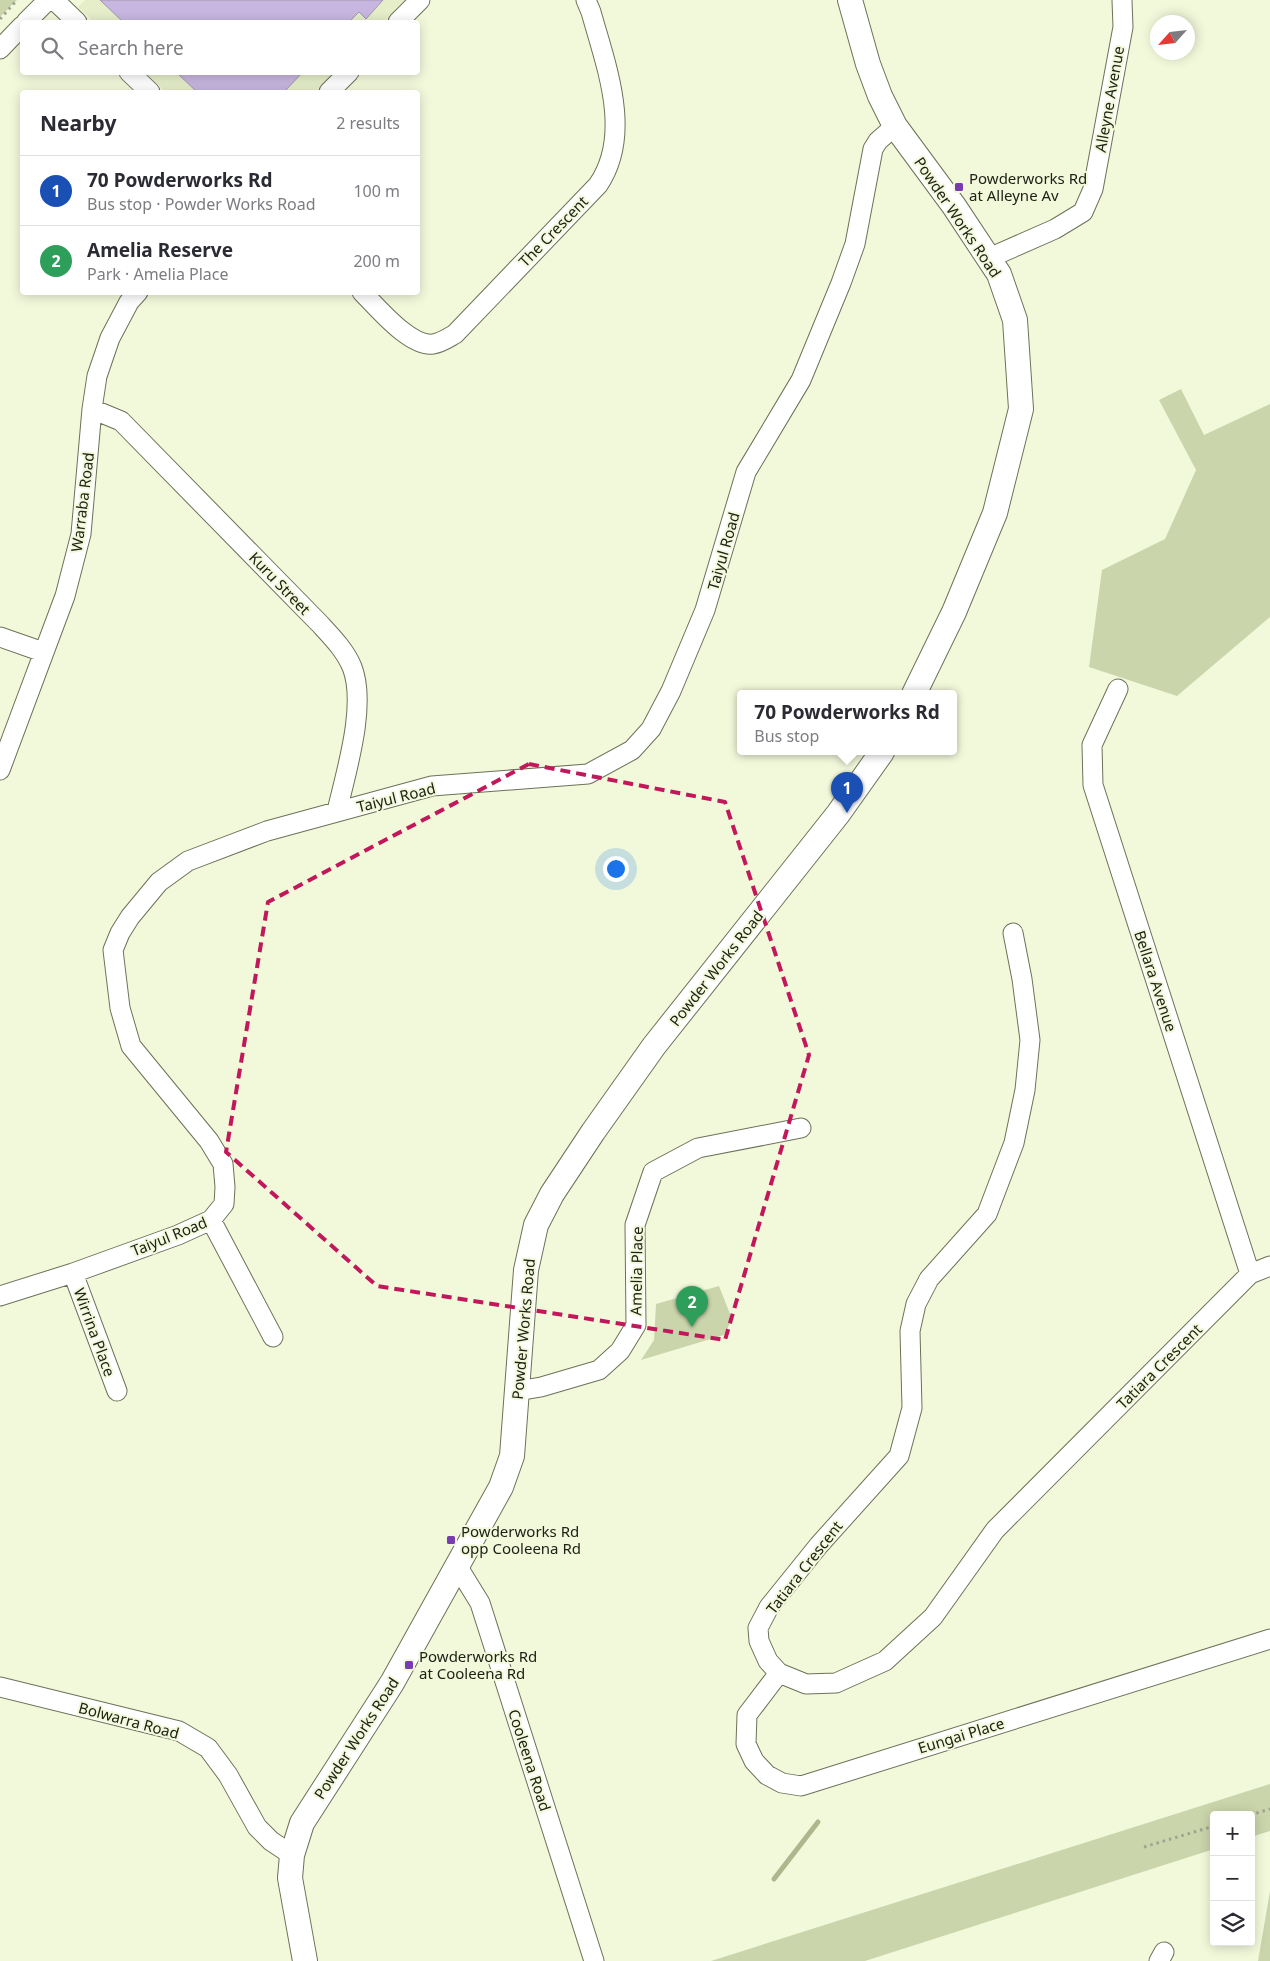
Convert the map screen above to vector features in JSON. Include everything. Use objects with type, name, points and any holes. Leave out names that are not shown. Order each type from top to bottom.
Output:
[{"type":"main road","name":"Powder Works Road","points":[[850,0],[868,64],[880,96],[895,126],[990,258],[999,274],[1015,320],[1021,409],[995,513],[954,612],[916,690]]},
{"type":"main road","name":"Powder Works Road","points":[[305,1961],[290,1878],[292,1855],[302,1823],[392,1683],[456,1564],[501,1486],[512,1456],[526,1270],[536,1225],[552,1194],[654,1046],[838,814],[880,755]]},
{"type":"street","points":[[28,20],[48,0]]},
{"type":"street","points":[[54,0],[75,20]]},
{"type":"street","points":[[400,20],[420,0]]},
{"type":"street","name":"The Crescent","points":[[365,295],[409,336],[421,343],[431,344],[440,342],[455,334],[598,185],[606,174],[611,159],[615,106],[594,22],[586,0]]},
{"type":"street","name":"Alleyne Avenue","points":[[990,258],[1055,229],[1083,212],[1093,189],[1123,26],[1122,0]]},
{"type":"street","points":[[0,49],[20,28]]},
{"type":"street","points":[[132,75],[148,90]]},
{"type":"street","points":[[331,90],[346,75]]},
{"type":"street","name":"Taiyul Road","points":[[0,1296],[73,1273],[178,1235],[211,1220],[224,1204],[223,1164],[209,1141],[131,1046],[120,1008],[114,950],[120,932],[159,882],[188,861],[267,831],[432,786],[588,774],[632,750],[651,729],[671,692],[706,610],[746,472],[801,380],[841,284],[855,244],[873,149],[878,141],[895,126]]},
{"type":"street","name":"Warraba Road","points":[[0,770],[65,596],[81,534],[92,409],[97,376],[110,338],[129,302],[135,295]]},
{"type":"street","name":"Kuru Street","points":[[92,409],[121,421],[319,623],[335,641],[352,666],[357,690],[355,726],[337,811]]},
{"type":"street","points":[[0,637],[43,652]]},
{"type":"street","name":"Bellara Avenue","points":[[1118,689],[1092,745],[1094,785],[1250,1274]]},
{"type":"street","name":"Tatiara Crescent","points":[[1013,933],[1022,979],[1030,1040],[1025,1090],[1014,1143],[987,1214],[929,1279],[916,1304],[910,1331],[912,1408],[899,1456],[813,1553],[769,1607],[758,1628],[759,1642],[768,1661],[779,1674],[806,1684],[836,1684],[885,1661],[933,1617],[995,1530],[1250,1274],[1270,1266]]},
{"type":"street","name":"Amelia Place","points":[[517,1391],[541,1387],[599,1370],[620,1350],[636,1325],[635,1225],[652,1172],[698,1148],[801,1128]]},
{"type":"street","points":[[211,1220],[273,1337]]},
{"type":"street","name":"Wirrina Place","points":[[73,1273],[117,1392]]},
{"type":"street","name":"Cooleena Road","points":[[456,1564],[480,1603],[594,1961]]},
{"type":"street","name":"Eungai Place","points":[[779,1674],[747,1715],[746,1744],[754,1761],[767,1775],[782,1783],[801,1786],[1270,1639]]},
{"type":"street","name":"Bolwarra Road","points":[[0,1686],[179,1731],[197,1740],[218,1758],[257,1827],[271,1841],[292,1855]]},
{"type":"path","points":[[0,19],[17,0]]},
{"type":"path","points":[[1255,1814],[1270,1809]]},
{"type":"path","points":[[1144,1847],[1210,1827]]},
{"type":"highlighted area","points":[[529,764],[725,802],[809,1055],[725,1340],[377,1286],[226,1152],[268,902]]},
{"type":"shaded area","points":[[0,0],[17,0],[0,17]]},
{"type":"shaded area","points":[[85,0],[405,0],[385,20],[92,20],[78,7]]},
{"type":"shaded area","points":[[147,75],[332,75],[317,90],[164,90]]},
{"type":"shaded area","points":[[1181,389],[1204,435],[1270,404],[1270,617],[1177,696],[1089,667],[1102,570],[1165,539],[1196,470],[1159,400]]},
{"type":"shaded area","points":[[719,1286],[732,1319],[724,1335],[641,1360],[654,1340],[656,1304]]},
{"type":"shaded area","points":[[1270,1784],[1270,1831],[1255,1836],[1255,1811],[1210,1811],[1210,1850],[865,1961],[711,1961]]},
{"type":"shaded area","points":[[1270,1891],[1270,1961],[1258,1961]]},
{"type":"building","points":[[100,0],[383,0],[366,19],[359,12],[351,20],[121,20]]},
{"type":"building","points":[[179,75],[300,75],[286,90],[195,90]]},
{"type":"waterway","points":[[774,1879],[818,1822]]},
{"type":"place","name":"Powderworks Rd at Alleyne Av","points":[[959,187]]},
{"type":"place","name":"70 Powderworks Rd","points":[[847,813]]},
{"type":"place","name":"Amelia Reserve","points":[[692,1327]]},
{"type":"place","name":"Powderworks Rd opp Cooleena Rd","points":[[451,1540]]},
{"type":"place","name":"Powderworks Rd at Cooleena Rd","points":[[409,1665]]}]
